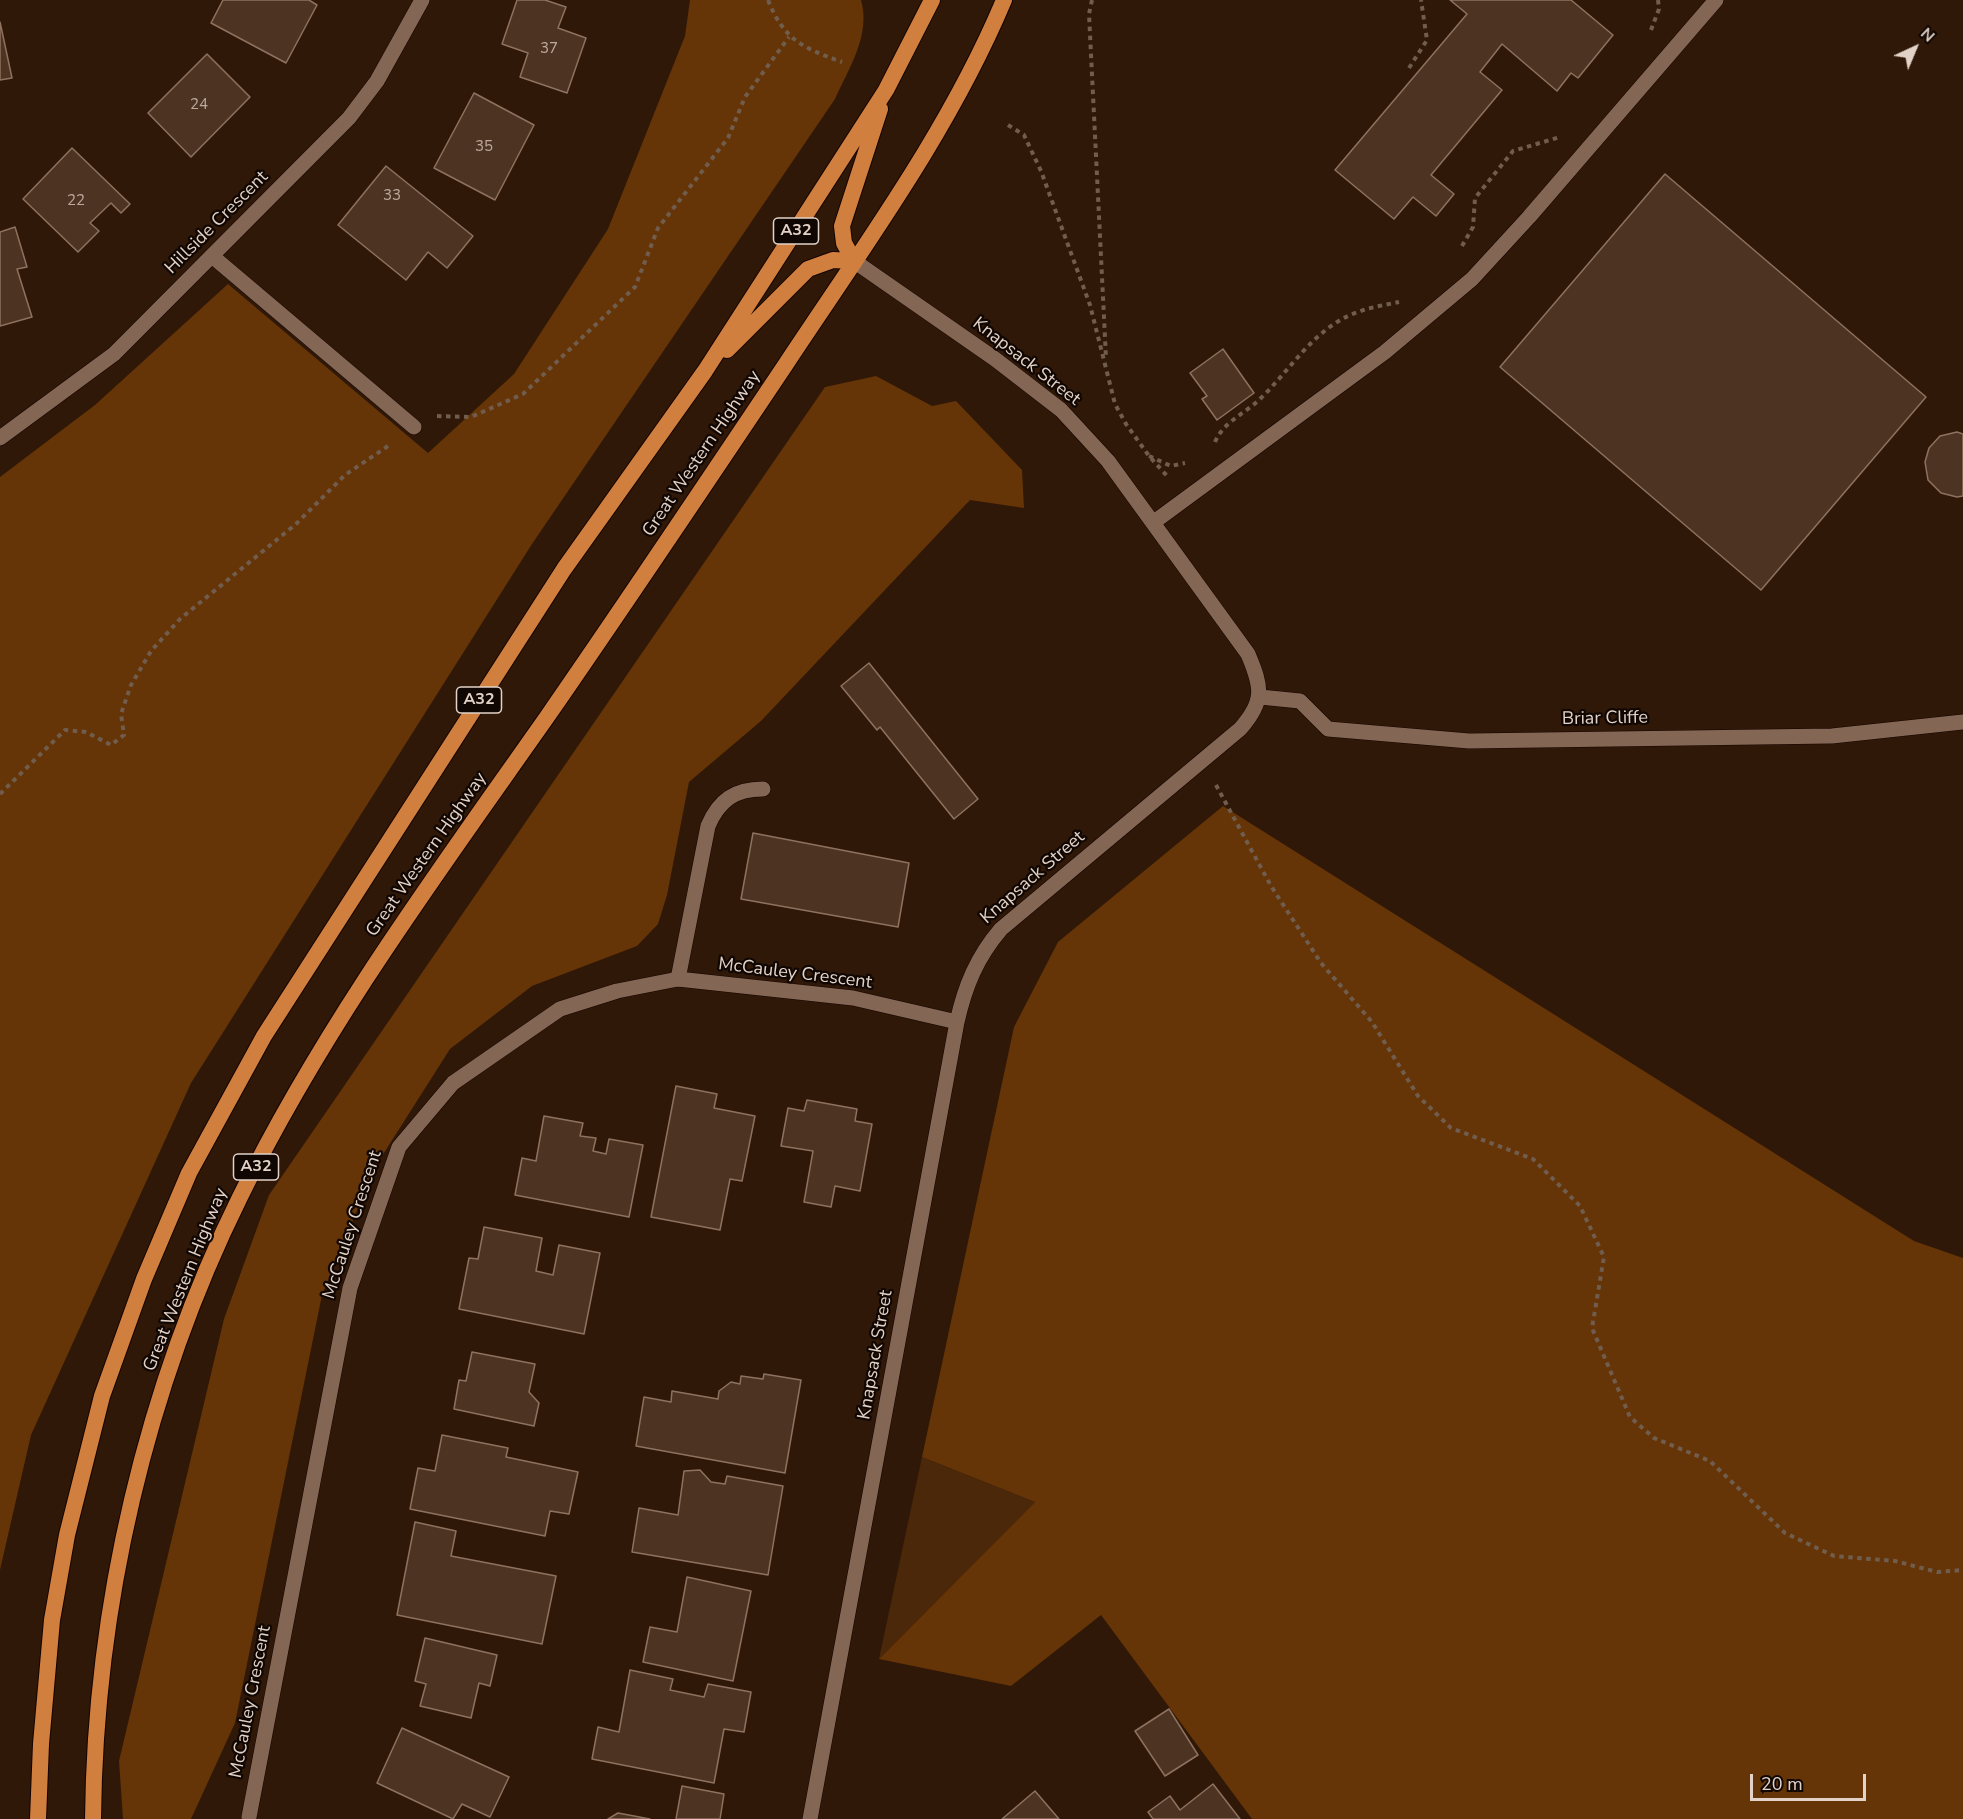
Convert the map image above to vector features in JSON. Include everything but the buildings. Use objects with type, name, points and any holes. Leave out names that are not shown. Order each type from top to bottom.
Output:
[{"type":"highway","name":"Great Western Highway","points":[[38,1819],[41,1744],[52,1620],[68,1535],[102,1396],[144,1279],[189,1173],[264,1036],[407,810],[564,569],[705,371],[886,90],[932,0]]},
{"type":"highway","name":"Great Western Highway","points":[[93,1819],[93,1781],[106,1644],[128,1524],[160,1398],[190,1313],[239,1199],[321,1050],[381,957],[628,601],[907,184],[947,117],[1004,0]]},
{"type":"highway","points":[[854,261],[844,243],[842,226],[886,90]]},
{"type":"highway","points":[[705,371],[808,269],[833,260],[854,261]]},
{"type":"street","name":"Hillside Crescent","points":[[0,438],[114,354],[362,102],[422,0]]},
{"type":"street","points":[[1154,522],[1385,352],[1472,279],[1529,217],[1716,0]]},
{"type":"street","points":[[212,256],[414,426]]},
{"type":"street","name":"Knapsack Street","points":[[810,1819],[957,1022],[974,967],[1001,929],[1240,729],[1252,716],[1260,697],[1259,680],[1248,654],[1108,461],[1060,410],[994,359],[854,261]]},
{"type":"street","name":"Briar Cliffe","points":[[1260,697],[1300,701],[1328,729],[1469,741],[1832,735],[1963,722]]},
{"type":"street","points":[[678,980],[708,826],[714,813],[728,796],[746,790],[763,789]]},
{"type":"street","name":"McCauley Crescent","points":[[249,1817],[350,1288],[399,1147],[453,1083],[560,1009],[617,991],[678,980],[853,998],[957,1022]]},
{"type":"path","points":[[768,0],[775,19],[789,37],[807,49],[842,62]]},
{"type":"path","points":[[1092,0],[1089,14],[1106,368]]},
{"type":"path","points":[[1408,68],[1427,40],[1421,0]]},
{"type":"path","points":[[1646,39],[1659,9],[1658,0]]},
{"type":"path","points":[[1008,125],[1024,135],[1041,171],[1090,305],[1115,404],[1149,456],[1188,497]]},
{"type":"path","points":[[1458,254],[1473,227],[1475,198],[1513,151],[1567,135]]},
{"type":"path","points":[[1210,448],[1223,427],[1260,399],[1296,359],[1330,327],[1356,312],[1404,300]]},
{"type":"path","points":[[1149,456],[1171,466],[1191,461]]},
{"type":"path","points":[[1201,762],[1221,792],[1271,886],[1321,963],[1372,1022],[1418,1096],[1451,1128],[1533,1159],[1580,1206],[1604,1257],[1592,1328],[1630,1417],[1654,1438],[1710,1461],[1785,1533],[1834,1556],[1895,1561],[1937,1572],[1963,1570]]},
{"type":"shaded area","points":[[690,0],[861,0],[863,26],[861,39],[835,99],[532,544],[191,1083],[31,1435],[0,1570],[0,477],[95,405],[228,284],[428,453],[514,374],[608,229],[685,36]]},
{"type":"shaded area","points":[[876,376],[932,406],[956,401],[1022,470],[1024,508],[970,500],[761,721],[689,782],[667,895],[658,924],[637,946],[532,986],[450,1049],[375,1167],[322,1295],[235,1723],[191,1819],[123,1819],[119,1761],[224,1319],[269,1195],[825,387]]},
{"type":"shaded area","points":[[1223,806],[1914,1241],[1963,1258],[1963,1819],[1252,1819],[1101,1615],[1011,1686],[879,1659],[1035,1502],[922,1457],[1014,1027],[1058,942]]},
{"type":"shaded area","points":[[922,1457],[1035,1502],[879,1659]]}]
